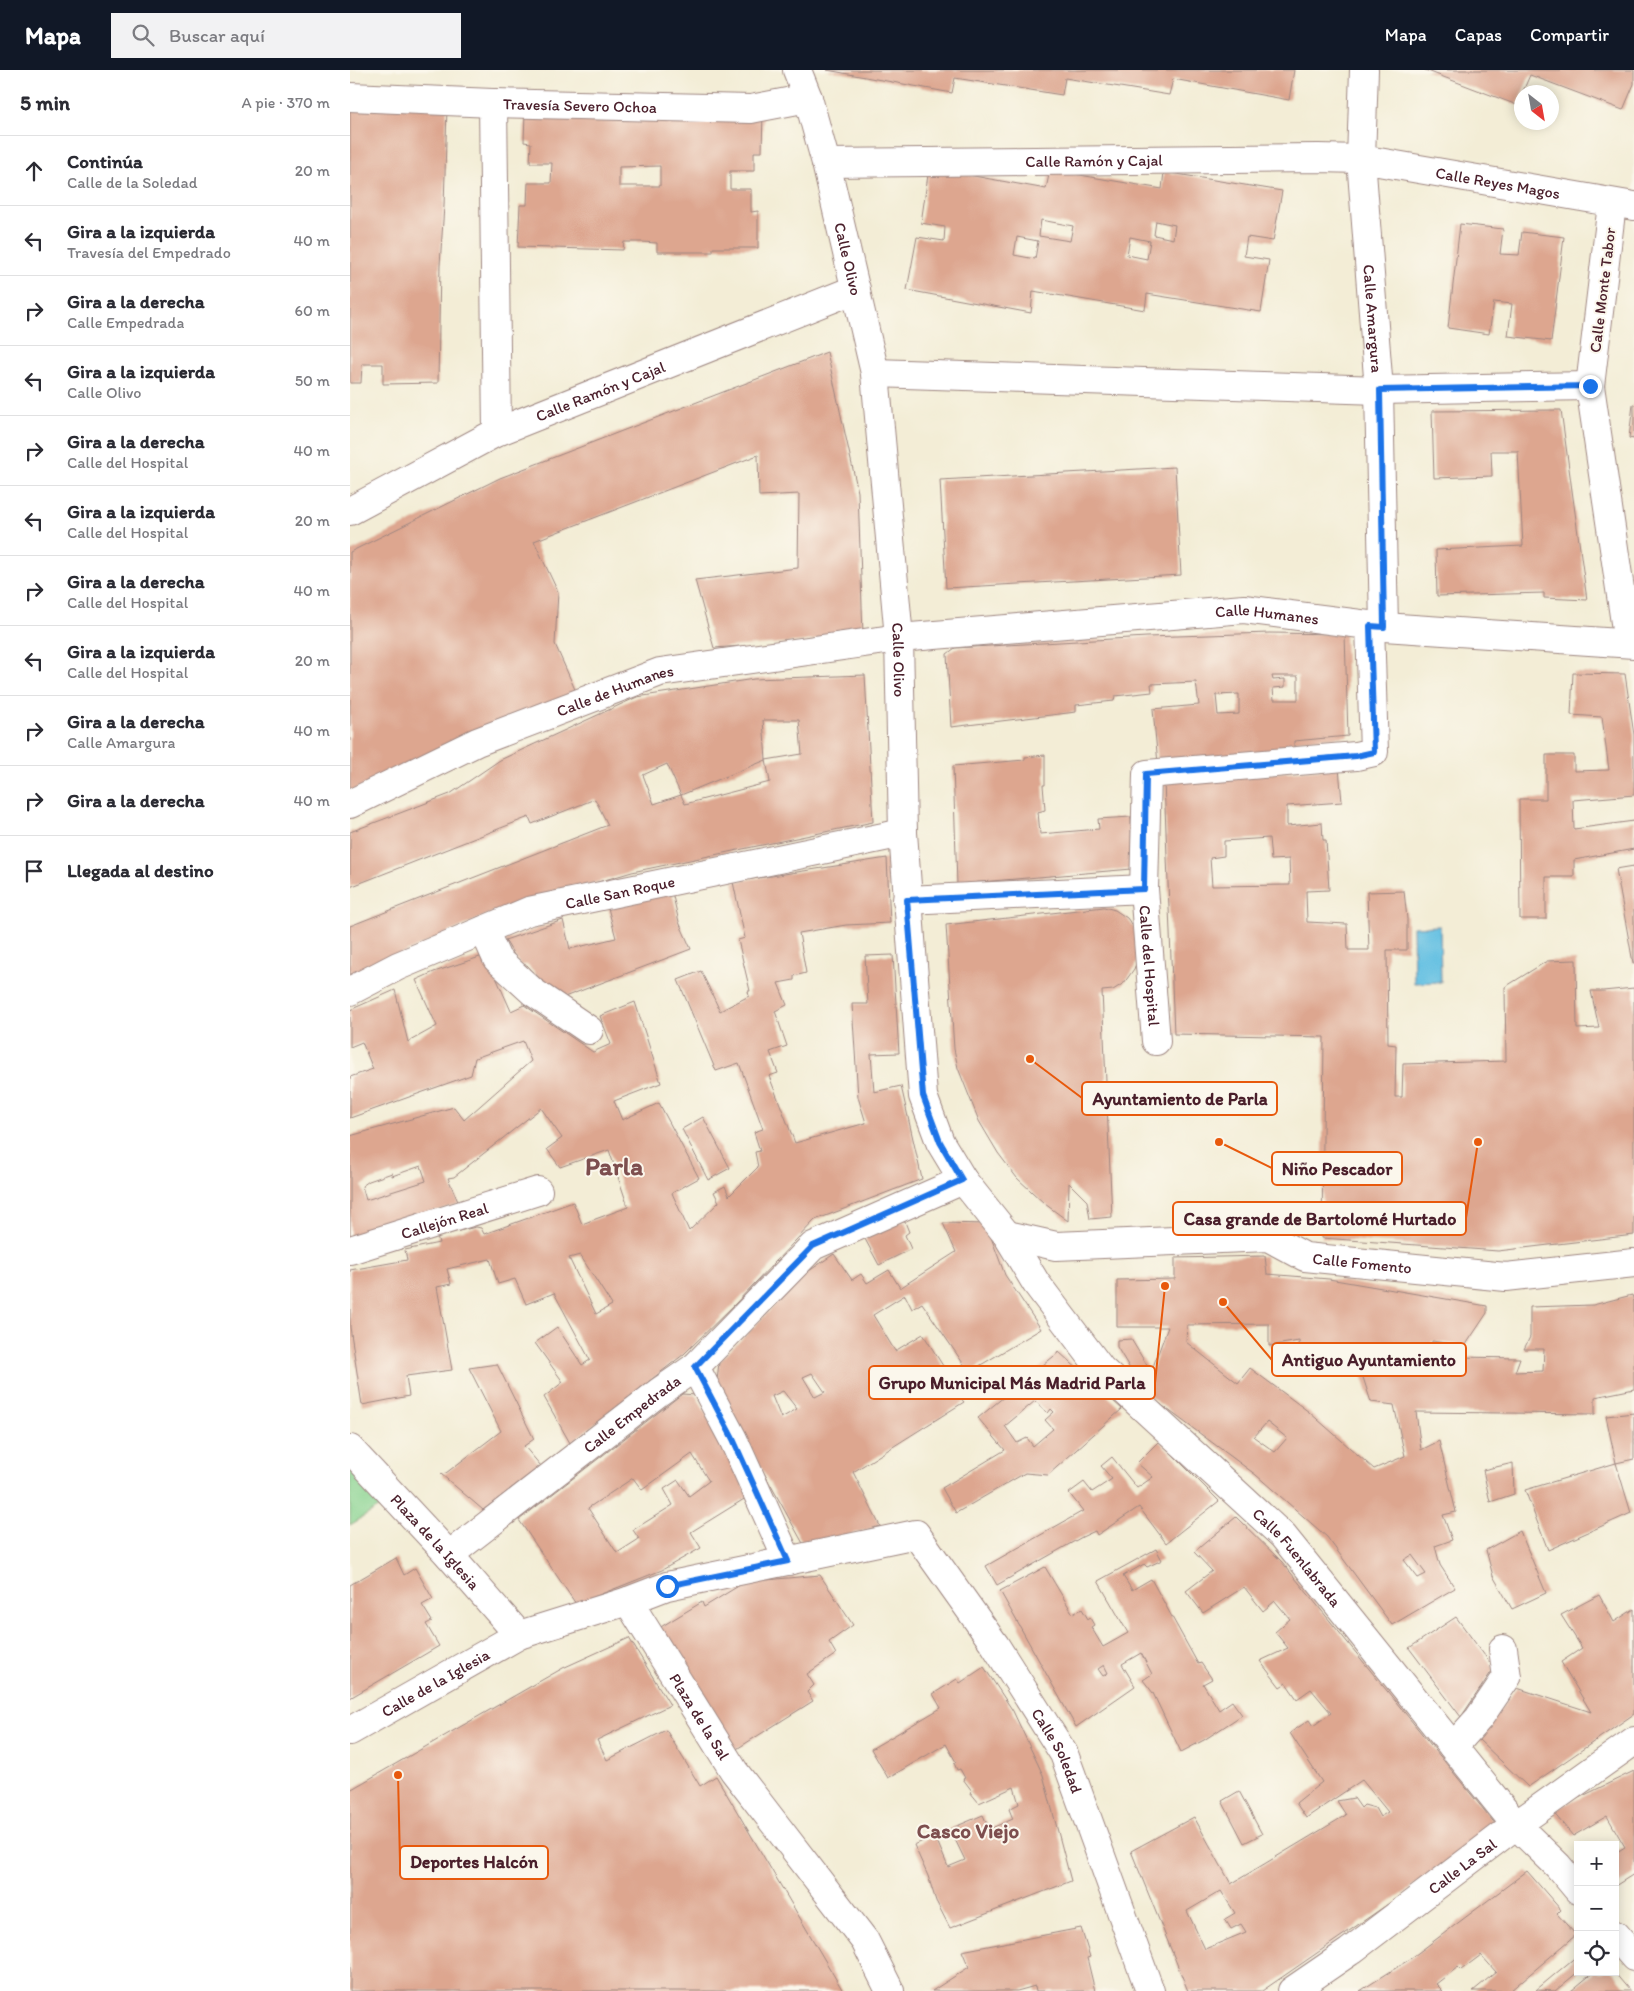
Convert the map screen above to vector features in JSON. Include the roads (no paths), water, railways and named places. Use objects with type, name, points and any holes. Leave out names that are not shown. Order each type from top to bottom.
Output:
[{"type":"street","name":"Calle Olivo","points":[[797,70],[808,98],[826,163],[875,373],[899,638],[898,691],[903,833],[923,1096],[940,1142],[962,1180],[1007,1235]]},
{"type":"street","name":"Calle Amargura","points":[[1364,70],[1361,159],[1380,390],[1377,626]]},
{"type":"street","name":"Travesía Severo Ochoa","points":[[350,97],[493,103],[751,108],[808,98]]},
{"type":"street","points":[[493,103],[497,432]]},
{"type":"street","name":"Calle Ramón y Cajal","points":[[826,163],[1361,159]]},
{"type":"street","name":"Calle Reyes Magos","points":[[1361,159],[1623,205]]},
{"type":"street","name":"Calle Monte Tabor","points":[[1623,205],[1590,386],[1631,643]]},
{"type":"street","name":"Calle Ramón y Cajal","points":[[350,511],[497,432],[856,289]]},
{"type":"street","points":[[875,373],[1380,390],[1590,386]]},
{"type":"street","name":"Calle Humanes","points":[[899,638],[1244,609],[1377,626],[1631,643]]},
{"type":"street","name":"Calle del Hospital","points":[[1156,1041],[1144,889],[1146,774],[1356,756],[1374,752],[1377,626]]},
{"type":"street","name":"Calle de Humanes","points":[[350,804],[477,742],[660,672],[899,638]]},
{"type":"street","name":"Calle San Roque","points":[[350,991],[398,966],[529,911],[903,833]]},
{"type":"street","name":"Calle del Hospital","points":[[907,900],[1144,889]]},
{"type":"street","points":[[484,930],[497,959],[533,992],[589,1030]]},
{"type":"street","name":"Calle Empedrada","points":[[449,1555],[659,1392],[695,1367],[813,1246],[962,1180]]},
{"type":"street","name":"Callejón Real","points":[[350,1250],[538,1191]]},
{"type":"street","name":"Calle Fomento","points":[[1007,1235],[1056,1246],[1268,1237],[1305,1256],[1506,1276],[1634,1263]]},
{"type":"street","name":"Calle Fuenlabrada","points":[[1007,1235],[1036,1283],[1101,1368],[1284,1536],[1516,1825],[1558,1866],[1575,1886]]},
{"type":"street","points":[[695,1367],[733,1439],[788,1561]]},
{"type":"street","name":"Plaza de la Iglesia","points":[[350,1449],[449,1555],[520,1635]]},
{"type":"street","name":"Calle de la Iglesia","points":[[350,1730],[520,1635],[628,1601],[667,1586],[916,1534]]},
{"type":"street","name":"Calle Soledad","points":[[916,1534],[995,1645],[1064,1754],[1150,1991]]},
{"type":"street","name":"Plaza de la Sal","points":[[628,1601],[734,1771],[865,1941],[890,1991]]},
{"type":"street","points":[[1453,1747],[1479,1718],[1507,1677],[1503,1649]]},
{"type":"street","name":"Calle La Sal","points":[[1292,1991],[1349,1952],[1516,1825],[1634,1742]]},
{"type":"street","points":[[1619,1940],[1634,1957]]},
{"type":"water","points":[[1440,926],[1441,982],[1414,983],[1413,927]]},
{"type":"place","name":"Ayuntamiento de Parla","points":[[1030,1059]]},
{"type":"place","name":"Niño Pescador","points":[[1219,1142]]},
{"type":"place","name":"Casa grande de Bartolomé Hurtado","points":[[1478,1142]]},
{"type":"place","name":"Grupo Municipal Más Madrid Parla","points":[[1165,1286]]},
{"type":"place","name":"Antiguo Ayuntamiento","points":[[1223,1302]]},
{"type":"place","name":"Deportes Halcón","points":[[398,1775]]},
{"type":"district","name":"Parla","points":[[614,1166]]},
{"type":"district","name":"Casco Viejo","points":[[968,1831]]}]
